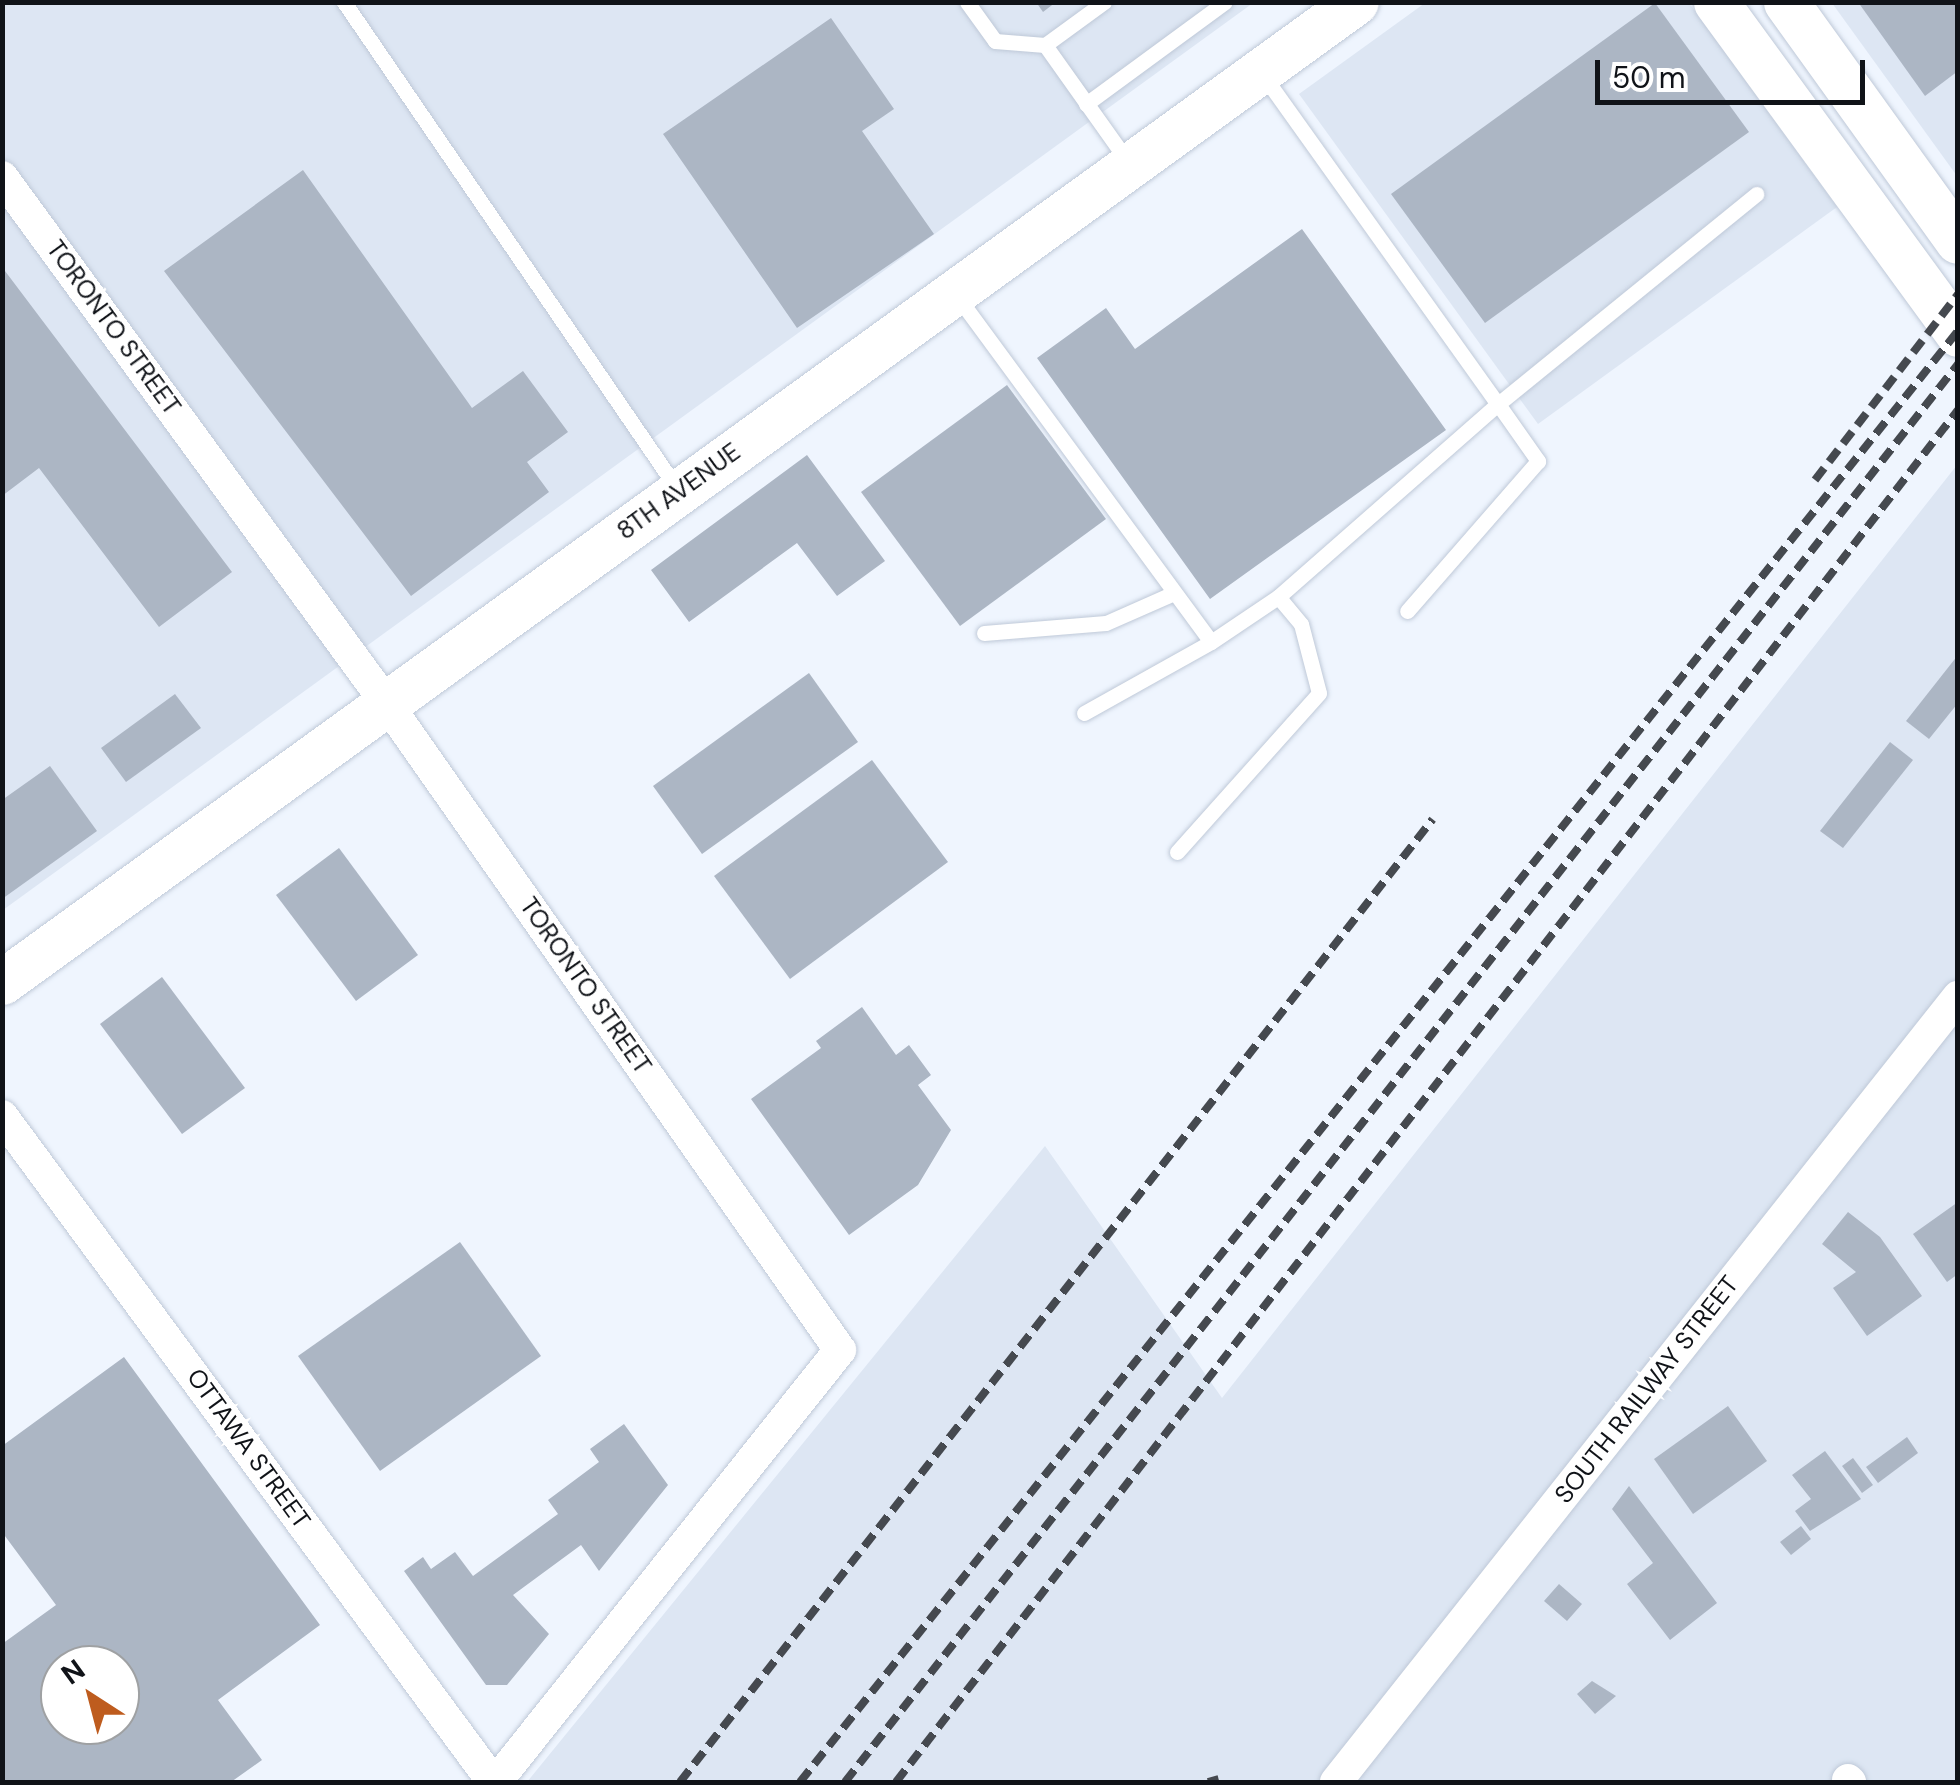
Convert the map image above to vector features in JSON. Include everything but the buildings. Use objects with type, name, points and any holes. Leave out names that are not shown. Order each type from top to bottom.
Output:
[{"type":"street","name":"8TH AVENUE","points":[[2,982],[1356,2]]},
{"type":"street","points":[[1716,2],[1958,334]]},
{"type":"street","points":[[1786,2],[1958,240]]},
{"type":"street","name":"TORONTO STREET","points":[[2,176],[386,704],[840,1350],[494,1782]]},
{"type":"street","name":"SOUTH RAILWAY STREET","points":[[1336,1782],[1958,997]]},
{"type":"street","name":"OTTAWA STREET","points":[[2,1116],[494,1782]]},
{"type":"lane","points":[[344,2],[680,492]]},
{"type":"lane","points":[[967,2],[995,41],[1045,46],[1104,2]]},
{"type":"lane","points":[[1086,104],[1225,2]]},
{"type":"lane","points":[[1045,46],[1130,165]]},
{"type":"lane","points":[[1260,72],[1538,461],[1406,611]]},
{"type":"lane","points":[[1084,713],[1212,642],[1278,597],[1498,404],[1756,194]]},
{"type":"lane","points":[[954,293],[1212,642]]},
{"type":"lane","points":[[984,632],[1106,623],[1174,594]]},
{"type":"lane","points":[[1178,852],[1319,692],[1301,624],[1278,597]]},
{"type":"shaded area","points":[[3,3],[1253,3],[3,910]]},
{"type":"shaded area","points":[[1425,3],[1689,3],[1837,207],[1538,424],[1299,94]]},
{"type":"shaded area","points":[[1832,3],[1957,3],[1957,176]]},
{"type":"shaded area","points":[[1957,465],[1957,1782],[527,1782],[1045,1146],[1222,1398]]},
{"type":"railway","points":[[1815,480],[1958,294]]},
{"type":"railway","points":[[800,1782],[1958,331]]},
{"type":"railway","points":[[845,1782],[1958,364]]},
{"type":"railway","points":[[896,1782],[1958,410]]},
{"type":"railway","points":[[680,1782],[1433,819]]},
{"type":"railway","points":[[1208,1782],[1219,1779]]}]
